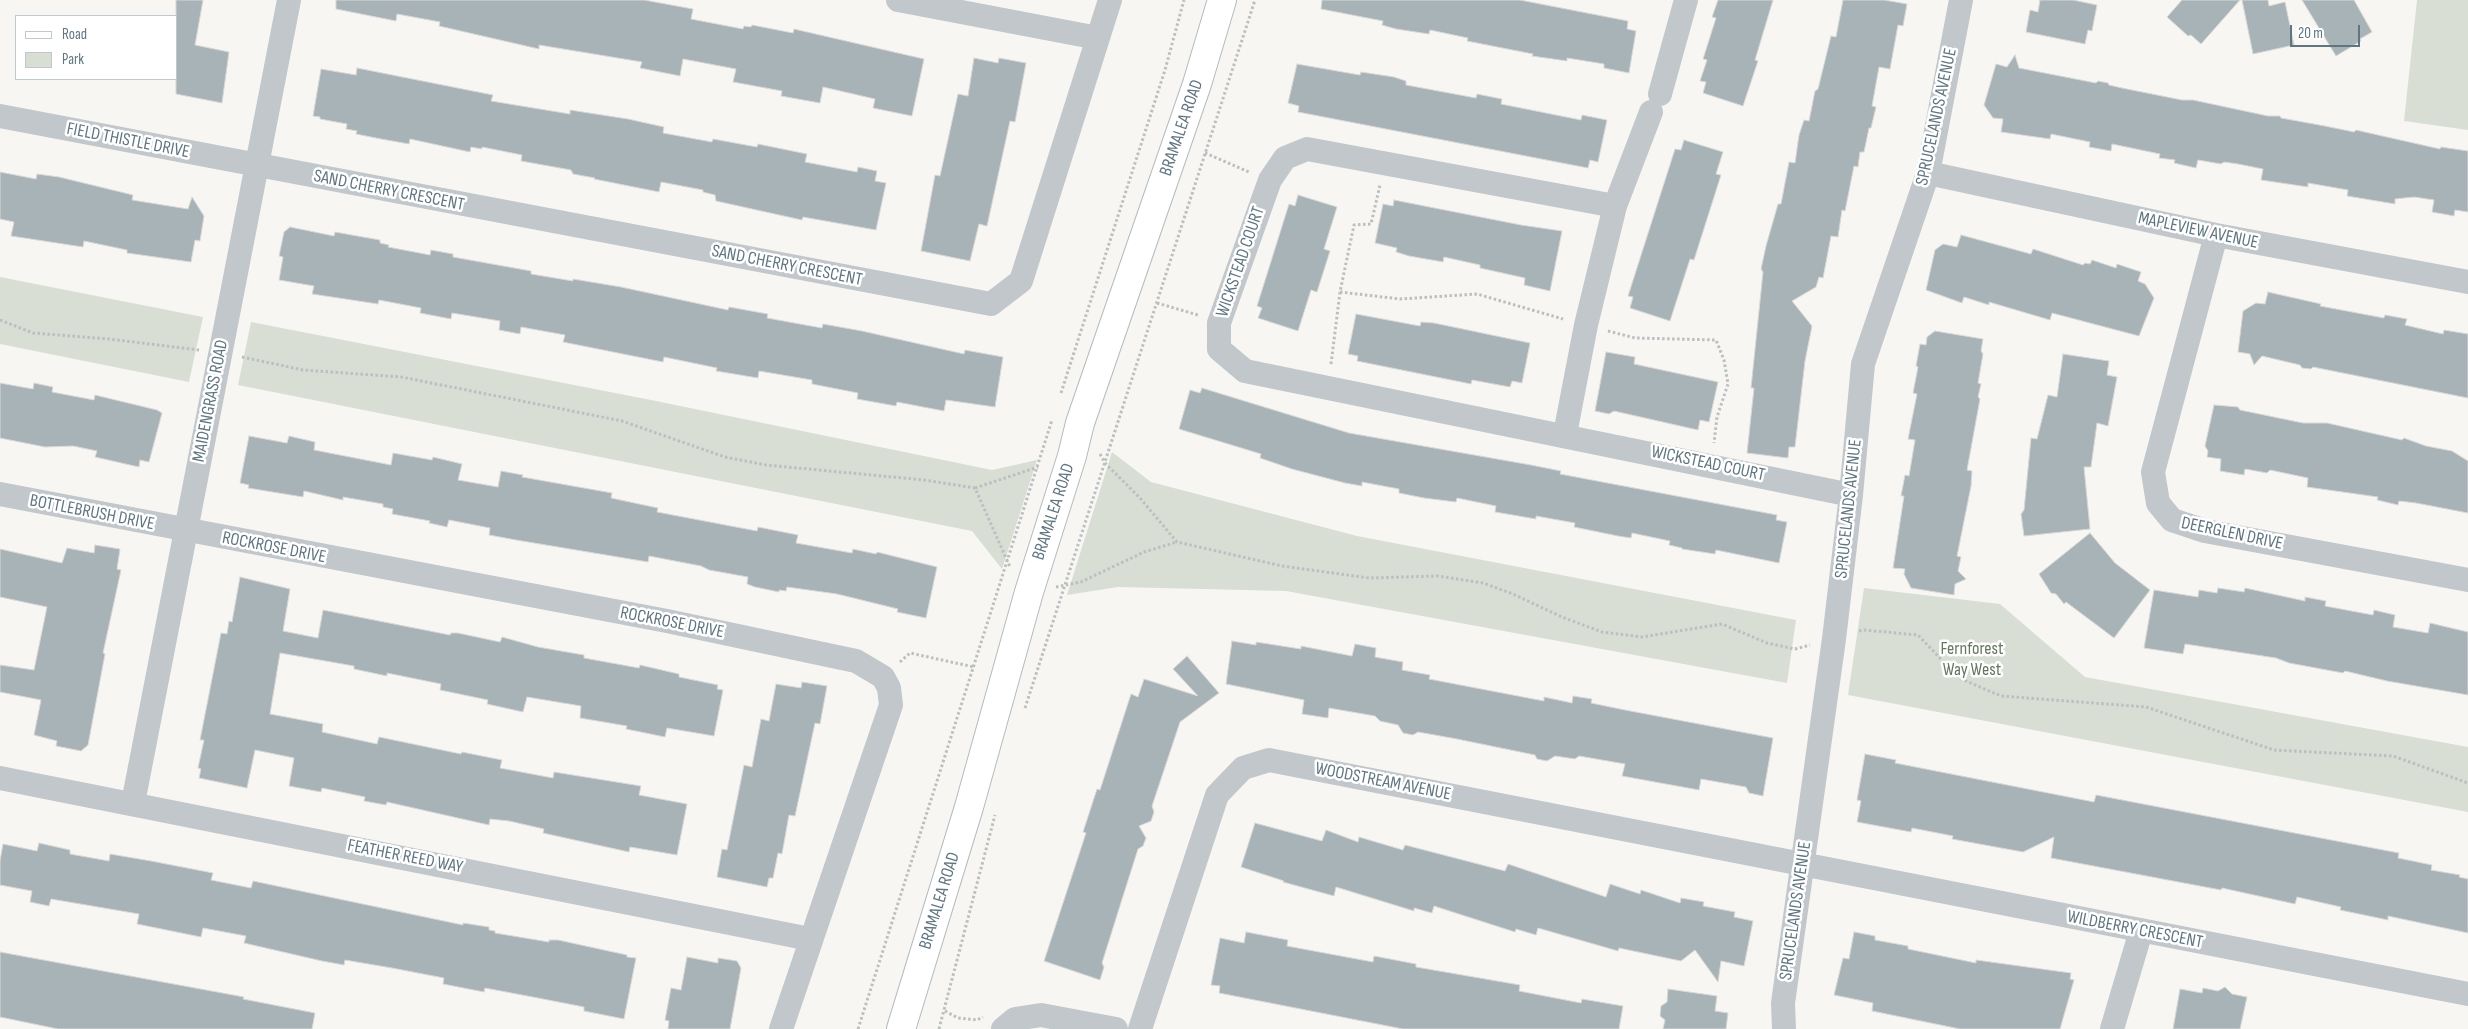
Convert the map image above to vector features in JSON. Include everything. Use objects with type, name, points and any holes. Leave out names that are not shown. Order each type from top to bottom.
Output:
[{"type":"main road","name":"BRAMALEA ROAD","points":[[901,1029],[971,798],[1029,592],[1072,456],[1080,423],[1197,84],[1222,0]]},
{"type":"street","name":"MAIDENGRASS ROAD","points":[[133,803],[289,0]]},
{"type":"street","points":[[898,0],[1098,38]]},
{"type":"street","name":"SAND CHERRY CRESCENT","points":[[257,166],[991,304],[1021,281],[1110,0]]},
{"type":"street","name":"SPRUCELANDS AVENUE","points":[[1784,1029],[1783,1003],[1834,639],[1864,364],[1928,173],[1961,0]]},
{"type":"street","points":[[1565,434],[1586,325],[1615,206],[1656,103],[1681,1]]},
{"type":"street","name":"FIELD THISTLE DRIVE","points":[[0,116],[257,166]]},
{"type":"street","name":"WICKSTEAD COURT","points":[[1615,206],[1307,149],[1285,158],[1270,180],[1219,323],[1219,349],[1245,371],[1565,434],[1851,495]]},
{"type":"street","name":"MAPLEVIEW AVENUE","points":[[1928,173],[2216,236],[2468,282]]},
{"type":"street","name":"DEERGLEN DRIVE","points":[[2216,236],[2153,472],[2158,503],[2172,520],[2205,530],[2468,580]]},
{"type":"street","name":"BOTTLEBRUSH DRIVE","points":[[0,494],[185,531]]},
{"type":"street","name":"ROCKROSE DRIVE","points":[[185,531],[695,627],[856,661],[883,677]]},
{"type":"street","points":[[781,1029],[891,705],[890,688],[883,677]]},
{"type":"street","name":"WOODSTREAM AVENUE","points":[[1140,1029],[1217,794],[1243,768],[1269,760],[1804,862]]},
{"type":"street","name":"FEATHER REED WAY","points":[[0,778],[810,939]]},
{"type":"street","name":"WILDBERRY CRESCENT","points":[[1804,862],[2142,931],[2468,994]]},
{"type":"street","points":[[2112,1029],[2142,931]]},
{"type":"street","points":[[994,1022],[1041,1015],[1116,1029]]},
{"type":"path","points":[[1060,397],[1165,70],[1184,0]]},
{"type":"path","points":[[1024,711],[1255,0]]},
{"type":"path","points":[[1204,153],[1270,180]]},
{"type":"path","points":[[1328,387],[1340,292],[1354,225],[1371,224],[1384,163]]},
{"type":"path","points":[[1340,292],[1400,299],[1478,294],[1635,338],[1716,340],[1724,360],[1728,384],[1716,417],[1712,465]]},
{"type":"path","points":[[1157,303],[1219,323]]},
{"type":"path","points":[[0,320],[33,333],[109,339],[221,353],[303,370],[401,377],[622,421],[724,457],[766,465],[924,480],[974,488],[1072,456]]},
{"type":"path","points":[[858,1029],[1054,414]]},
{"type":"path","points":[[1080,423],[1106,463],[1140,498],[1177,542]]},
{"type":"path","points":[[974,488],[1007,564],[1029,592],[1081,582],[1144,552],[1177,542],[1282,566],[1369,578],[1438,576],[1482,584],[1513,594],[1562,617],[1602,632],[1642,637],[1698,626],[1722,624],[1767,644],[1795,649],[1864,630],[1918,635],[1959,678],[2001,696],[2146,707],[2274,750],[2394,756],[2468,783]]},
{"type":"path","points":[[883,677],[910,653],[974,666]]},
{"type":"path","points":[[939,1029],[996,814]]},
{"type":"path","points":[[944,1011],[958,1018],[994,1022]]},
{"type":"green space","points":[[2417,0],[2468,0],[2468,130],[2404,121]]},
{"type":"green space","points":[[0,277],[203,317],[189,382],[0,344]]},
{"type":"green space","points":[[251,322],[651,400],[992,470],[1037,460],[1002,569],[972,531],[238,385]]},
{"type":"green space","points":[[1112,452],[1151,482],[1357,536],[1796,620],[1787,683],[1286,591],[1118,587],[1067,595]]},
{"type":"green space","name":"Fernforest Way West","points":[[1864,588],[2000,604],[2085,677],[2468,747],[2468,812],[1848,695]]},
{"type":"building","points":[[176,0],[203,0],[195,45],[229,52],[222,103],[176,94],[176,80],[178,80],[178,15],[176,15]]},
{"type":"building","points":[[336,0],[644,0],[693,9],[691,19],[743,29],[744,26],[751,27],[752,25],[793,33],[794,29],[924,59],[912,116],[873,108],[875,99],[823,87],[820,103],[781,96],[782,91],[733,82],[736,69],[683,59],[680,76],[640,68],[642,62],[539,45],[539,49],[439,26],[440,22],[397,14],[396,21],[336,9]]},
{"type":"building","points":[[1322,0],[1520,0],[1628,21],[1627,29],[1636,31],[1629,73],[1604,68],[1604,64],[1567,58],[1567,61],[1532,56],[1533,54],[1467,41],[1468,38],[1430,30],[1429,34],[1396,29],[1382,25],[1383,21],[1321,9]]},
{"type":"building","points":[[1718,0],[1773,0],[1755,60],[1758,61],[1743,106],[1703,93],[1706,82],[1700,81],[1707,60],[1703,59],[1716,18],[1712,17]]},
{"type":"building","points":[[1843,0],[1884,0],[1907,4],[1903,26],[1898,25],[1890,69],[1879,67],[1872,106],[1876,107],[1871,128],[1869,128],[1864,152],[1860,152],[1858,167],[1854,166],[1845,211],[1842,210],[1838,237],[1831,236],[1823,278],[1819,277],[1816,287],[1792,301],[1812,326],[1805,361],[1795,447],[1789,447],[1788,458],[1747,453],[1754,388],[1751,388],[1763,272],[1761,269],[1778,204],[1781,204],[1789,162],[1795,163],[1799,135],[1804,120],[1809,121],[1815,91],[1818,89],[1831,36],[1836,37]]},
{"type":"building","points":[[2040,0],[2073,0],[2097,5],[2092,31],[2088,30],[2085,44],[2026,32],[2030,10],[2038,12]]},
{"type":"building","points":[[2182,0],[2240,0],[2201,44],[2191,35],[2188,36],[2167,17]]},
{"type":"building","points":[[2242,0],[2268,0],[2269,6],[2285,2],[2294,45],[2253,54]]},
{"type":"building","points":[[2302,0],[2354,0],[2372,32],[2336,56]]},
{"type":"building","points":[[2015,55],[2019,68],[2096,83],[2098,81],[2122,88],[2182,100],[2193,100],[2268,116],[2280,116],[2281,118],[2354,132],[2356,130],[2440,149],[2441,147],[2468,151],[2468,212],[2455,210],[2454,216],[2432,212],[2434,200],[2414,197],[2395,199],[2395,204],[2347,196],[2348,190],[2308,183],[2308,187],[2261,180],[2263,169],[2238,164],[2224,162],[2221,164],[2198,160],[2196,168],[2174,163],[2175,160],[2159,158],[2160,154],[2112,144],[2111,151],[2089,147],[2090,142],[2051,134],[2050,139],[2001,132],[2003,119],[1993,118],[1984,105],[1996,64],[2007,67]]},
{"type":"building","points":[[974,58],[998,63],[999,58],[1026,63],[1015,122],[1010,121],[987,226],[979,224],[970,261],[921,251],[935,175],[940,176],[958,94],[968,96]]},
{"type":"building","points":[[1297,64],[1360,75],[1361,72],[1394,77],[1406,81],[1406,85],[1476,98],[1477,94],[1502,99],[1501,104],[1581,120],[1582,115],[1607,120],[1598,162],[1590,160],[1588,168],[1298,112],[1299,106],[1288,103]]},
{"type":"building","points":[[357,68],[493,95],[491,101],[570,114],[570,110],[628,119],[664,127],[663,133],[712,142],[713,139],[757,147],[758,144],[807,154],[805,162],[857,172],[858,167],[877,171],[875,181],[886,183],[876,230],[803,217],[802,220],[716,201],[715,195],[703,192],[703,190],[661,182],[659,192],[594,179],[573,174],[571,170],[521,161],[522,155],[482,147],[482,149],[471,147],[470,152],[410,139],[409,144],[356,134],[357,131],[346,129],[347,124],[313,116],[321,69],[356,75]]},
{"type":"building","points":[[1684,140],[1723,152],[1716,174],[1721,175],[1694,260],[1690,259],[1670,321],[1630,308],[1633,297],[1628,296],[1675,149],[1681,150]]},
{"type":"building","points":[[0,172],[36,179],[37,174],[59,177],[133,195],[132,200],[188,209],[192,197],[204,216],[200,241],[195,240],[191,262],[127,253],[127,250],[84,241],[83,247],[11,236],[14,222],[0,219]]},
{"type":"building","points":[[1298,195],[1337,207],[1324,249],[1330,251],[1317,292],[1311,290],[1298,331],[1258,318],[1262,308],[1257,306],[1289,204],[1295,206]]},
{"type":"building","points":[[1394,200],[1521,225],[1562,231],[1550,291],[1524,285],[1525,278],[1480,268],[1480,265],[1444,257],[1443,262],[1409,256],[1396,252],[1397,248],[1375,243],[1383,204],[1393,206]]},
{"type":"building","points":[[290,227],[334,236],[335,232],[380,240],[380,243],[389,245],[388,247],[430,255],[431,250],[453,254],[453,257],[531,271],[531,274],[621,287],[728,310],[729,307],[768,314],[767,318],[822,328],[823,324],[862,331],[964,354],[965,350],[1003,357],[995,407],[946,400],[944,411],[897,402],[896,406],[857,399],[858,393],[812,384],[812,380],[759,371],[758,378],[716,371],[717,368],[664,357],[663,362],[563,342],[565,335],[521,327],[520,334],[499,330],[500,321],[452,313],[451,319],[420,313],[421,308],[379,300],[378,304],[312,294],[314,286],[279,280],[283,257],[279,256],[284,232]]},
{"type":"building","points":[[1961,235],[2031,254],[2033,249],[2083,265],[2085,263],[2090,264],[2092,260],[2116,268],[2117,264],[2141,272],[2138,281],[2145,284],[2154,298],[2139,336],[2052,313],[2050,320],[1989,302],[1989,305],[1964,297],[1962,303],[1926,290],[1935,250],[1943,244],[1957,247]]},
{"type":"building","points":[[2268,292],[2321,304],[2320,306],[2384,318],[2385,315],[2407,319],[2405,325],[2443,334],[2444,330],[2468,334],[2468,398],[2313,367],[2311,369],[2302,368],[2300,365],[2262,356],[2254,365],[2250,354],[2238,352],[2243,311],[2256,303],[2265,304]]},
{"type":"building","points":[[1356,314],[1420,326],[1421,322],[1434,323],[1530,343],[1522,383],[1512,381],[1510,387],[1472,380],[1471,384],[1357,361],[1358,356],[1348,354]]},
{"type":"building","points":[[1935,331],[1983,339],[1981,351],[1983,354],[1978,383],[1981,384],[1978,397],[1980,399],[1967,470],[1972,471],[1971,486],[1957,556],[1961,557],[1958,571],[1966,579],[1955,584],[1954,595],[1911,588],[1904,574],[1905,569],[1893,568],[1904,496],[1901,496],[1905,475],[1909,476],[1915,440],[1908,439],[1917,394],[1913,393],[1918,367],[1916,366],[1920,344],[1926,345],[1927,337]]},
{"type":"building","points":[[1606,352],[1635,357],[1634,364],[1718,382],[1709,422],[1700,420],[1698,430],[1614,411],[1609,414],[1595,411]]},
{"type":"building","points":[[2063,354],[2109,361],[2107,375],[2117,377],[2108,426],[2097,423],[2091,467],[2084,467],[2090,529],[2024,536],[2021,514],[2024,510],[2031,438],[2037,439],[2048,395],[2057,397]]},
{"type":"building","points":[[0,383],[33,389],[34,383],[53,387],[52,392],[94,400],[95,395],[157,410],[162,413],[149,462],[140,460],[139,467],[95,457],[97,451],[73,446],[45,447],[0,438]]},
{"type":"building","points":[[1202,388],[1349,433],[1531,465],[1561,471],[1560,474],[1777,515],[1776,520],[1787,522],[1779,563],[1716,550],[1715,554],[1682,549],[1669,545],[1670,541],[1632,533],[1631,538],[1618,536],[1574,527],[1575,523],[1536,516],[1536,519],[1495,512],[1496,506],[1457,498],[1456,502],[1424,498],[1399,493],[1399,489],[1362,482],[1362,486],[1345,483],[1292,469],[1260,458],[1261,454],[1179,429],[1190,390],[1200,393]]},
{"type":"building","points":[[2214,405],[2238,407],[2240,410],[2303,423],[2327,423],[2402,440],[2404,438],[2426,446],[2452,451],[2468,461],[2468,513],[2399,501],[2398,505],[2377,500],[2378,497],[2307,487],[2308,478],[2270,470],[2267,473],[2245,469],[2244,475],[2220,471],[2221,459],[2207,457],[2208,451],[2205,446]]},
{"type":"building","points":[[249,436],[287,443],[289,436],[315,442],[314,450],[391,465],[393,453],[432,460],[433,457],[462,464],[458,480],[498,487],[501,471],[523,475],[522,477],[612,493],[611,498],[658,508],[657,512],[757,531],[758,527],[798,535],[796,543],[852,553],[853,549],[876,554],[877,552],[937,567],[926,618],[897,612],[898,609],[837,594],[787,587],[786,591],[779,590],[779,592],[755,587],[747,584],[748,577],[649,556],[648,562],[516,540],[489,535],[490,528],[449,520],[447,527],[429,523],[430,521],[392,514],[393,509],[383,507],[383,504],[343,497],[343,500],[304,491],[303,497],[248,488],[249,485],[240,483]]},
{"type":"building","points":[[2090,533],[2115,563],[2150,590],[2114,638],[2066,602],[2064,604],[2056,594],[2051,593],[2039,574]]},
{"type":"building","points":[[95,545],[120,549],[117,569],[121,570],[103,653],[105,654],[88,745],[81,751],[56,746],[57,741],[34,735],[41,700],[0,692],[0,665],[34,670],[47,607],[0,597],[0,549],[62,563],[67,548],[94,553]]},
{"type":"building","points":[[240,577],[290,589],[283,631],[318,638],[323,610],[450,635],[451,633],[458,633],[500,642],[502,637],[538,647],[584,655],[584,658],[639,668],[640,665],[679,674],[679,677],[718,685],[717,689],[723,690],[714,736],[667,728],[665,737],[626,729],[627,726],[580,718],[581,706],[527,697],[523,712],[487,704],[488,700],[440,690],[441,684],[387,673],[387,676],[354,669],[354,666],[280,653],[270,714],[323,724],[322,732],[377,744],[379,737],[461,754],[462,752],[502,760],[500,768],[553,778],[554,772],[641,786],[639,795],[687,804],[677,855],[630,847],[629,852],[543,833],[544,829],[509,821],[490,819],[489,825],[387,802],[386,805],[364,801],[365,797],[322,788],[321,792],[289,786],[294,758],[255,750],[247,788],[199,778],[201,769],[198,768],[204,740],[200,740],[221,633],[227,634],[229,621],[232,622]]},
{"type":"building","points":[[2218,588],[2244,592],[2245,588],[2305,601],[2305,597],[2326,601],[2325,606],[2373,615],[2374,610],[2395,615],[2393,627],[2428,633],[2430,623],[2468,632],[2468,695],[2387,681],[2345,671],[2343,673],[2289,663],[2276,658],[2185,644],[2183,654],[2144,648],[2154,590],[2198,597],[2199,590],[2217,593]]},
{"type":"building","points":[[1232,641],[1256,645],[1256,642],[1301,649],[1301,646],[1352,656],[1355,644],[1376,648],[1375,657],[1403,662],[1402,670],[1430,675],[1429,679],[1544,701],[1544,697],[1572,703],[1573,696],[1592,699],[1591,703],[1773,738],[1763,796],[1749,793],[1746,787],[1701,779],[1699,790],[1622,776],[1625,764],[1579,756],[1575,759],[1555,756],[1547,761],[1537,759],[1535,755],[1457,739],[1418,732],[1413,735],[1403,733],[1398,725],[1380,721],[1375,716],[1329,708],[1328,718],[1302,714],[1304,700],[1226,684]]},
{"type":"building","points":[[1187,656],[1219,693],[1180,722],[1152,806],[1154,812],[1151,821],[1139,826],[1146,838],[1143,846],[1138,849],[1102,963],[1104,967],[1100,980],[1044,961],[1086,833],[1083,832],[1097,789],[1100,790],[1131,694],[1138,697],[1144,679],[1198,696],[1173,669]]},
{"type":"building","points":[[802,682],[827,686],[820,724],[815,723],[795,816],[789,815],[782,854],[778,853],[773,878],[769,878],[767,887],[717,877],[722,849],[727,850],[744,765],[752,767],[761,719],[769,721],[776,684],[801,688]]},
{"type":"building","points":[[1865,754],[1896,760],[1895,763],[2094,802],[2096,795],[2399,853],[2398,858],[2432,865],[2431,870],[2460,875],[2459,877],[2468,879],[2468,933],[2388,916],[2388,920],[2340,910],[2341,907],[2297,897],[2295,904],[2222,888],[2221,890],[2051,858],[2054,837],[2023,852],[1952,839],[1953,836],[1912,828],[1911,832],[1857,822],[1861,801],[1857,800]]},
{"type":"building","points":[[1255,823],[1322,841],[1326,830],[1358,842],[1359,837],[1403,850],[1405,845],[1505,871],[1508,864],[1606,897],[1610,884],[1640,894],[1641,890],[1680,903],[1681,898],[1704,902],[1703,906],[1735,912],[1734,917],[1753,921],[1744,966],[1721,961],[1718,982],[1695,950],[1681,961],[1619,948],[1618,951],[1538,928],[1536,935],[1516,929],[1515,932],[1434,906],[1432,913],[1414,908],[1414,911],[1336,887],[1334,896],[1283,882],[1241,867]]},
{"type":"building","points":[[39,843],[70,850],[70,854],[109,861],[110,854],[151,861],[213,873],[211,880],[251,888],[253,881],[463,925],[463,923],[489,927],[489,930],[495,931],[495,933],[549,942],[549,940],[558,940],[627,955],[627,957],[636,958],[624,1019],[584,1011],[584,1007],[538,998],[485,988],[484,992],[443,984],[444,978],[392,968],[345,960],[344,965],[322,961],[244,943],[246,936],[203,928],[201,937],[137,924],[139,914],[51,899],[49,906],[30,902],[32,891],[0,885],[0,861],[3,844],[37,851]]},
{"type":"building","points":[[1246,932],[1288,940],[1287,946],[1373,962],[1374,956],[1416,964],[1416,967],[1520,985],[1519,991],[1581,1003],[1582,999],[1623,1006],[1619,1029],[1403,1029],[1219,993],[1220,986],[1211,985],[1220,938],[1244,943]]},
{"type":"building","points":[[1854,932],[1875,936],[1875,940],[1908,946],[1908,949],[1976,963],[1976,960],[2071,973],[2070,979],[2074,980],[2060,1029],[1960,1029],[1872,1011],[1873,1003],[1834,995],[1843,958],[1849,959]]},
{"type":"building","points":[[0,952],[244,997],[243,999],[315,1013],[312,1029],[58,1029],[0,1017]]},
{"type":"building","points":[[687,957],[718,963],[718,958],[737,961],[741,968],[730,1029],[668,1029],[669,1021],[665,1020],[671,988],[681,990]]},
{"type":"building","points":[[2225,987],[2232,994],[2247,997],[2240,1029],[2173,1029],[2180,989],[2202,993],[2203,988],[2218,991]]},
{"type":"building","points":[[1668,989],[1717,996],[1715,1011],[1728,1013],[1726,1029],[1663,1029],[1665,1020],[1660,1016],[1661,1006],[1667,1002]]}]
